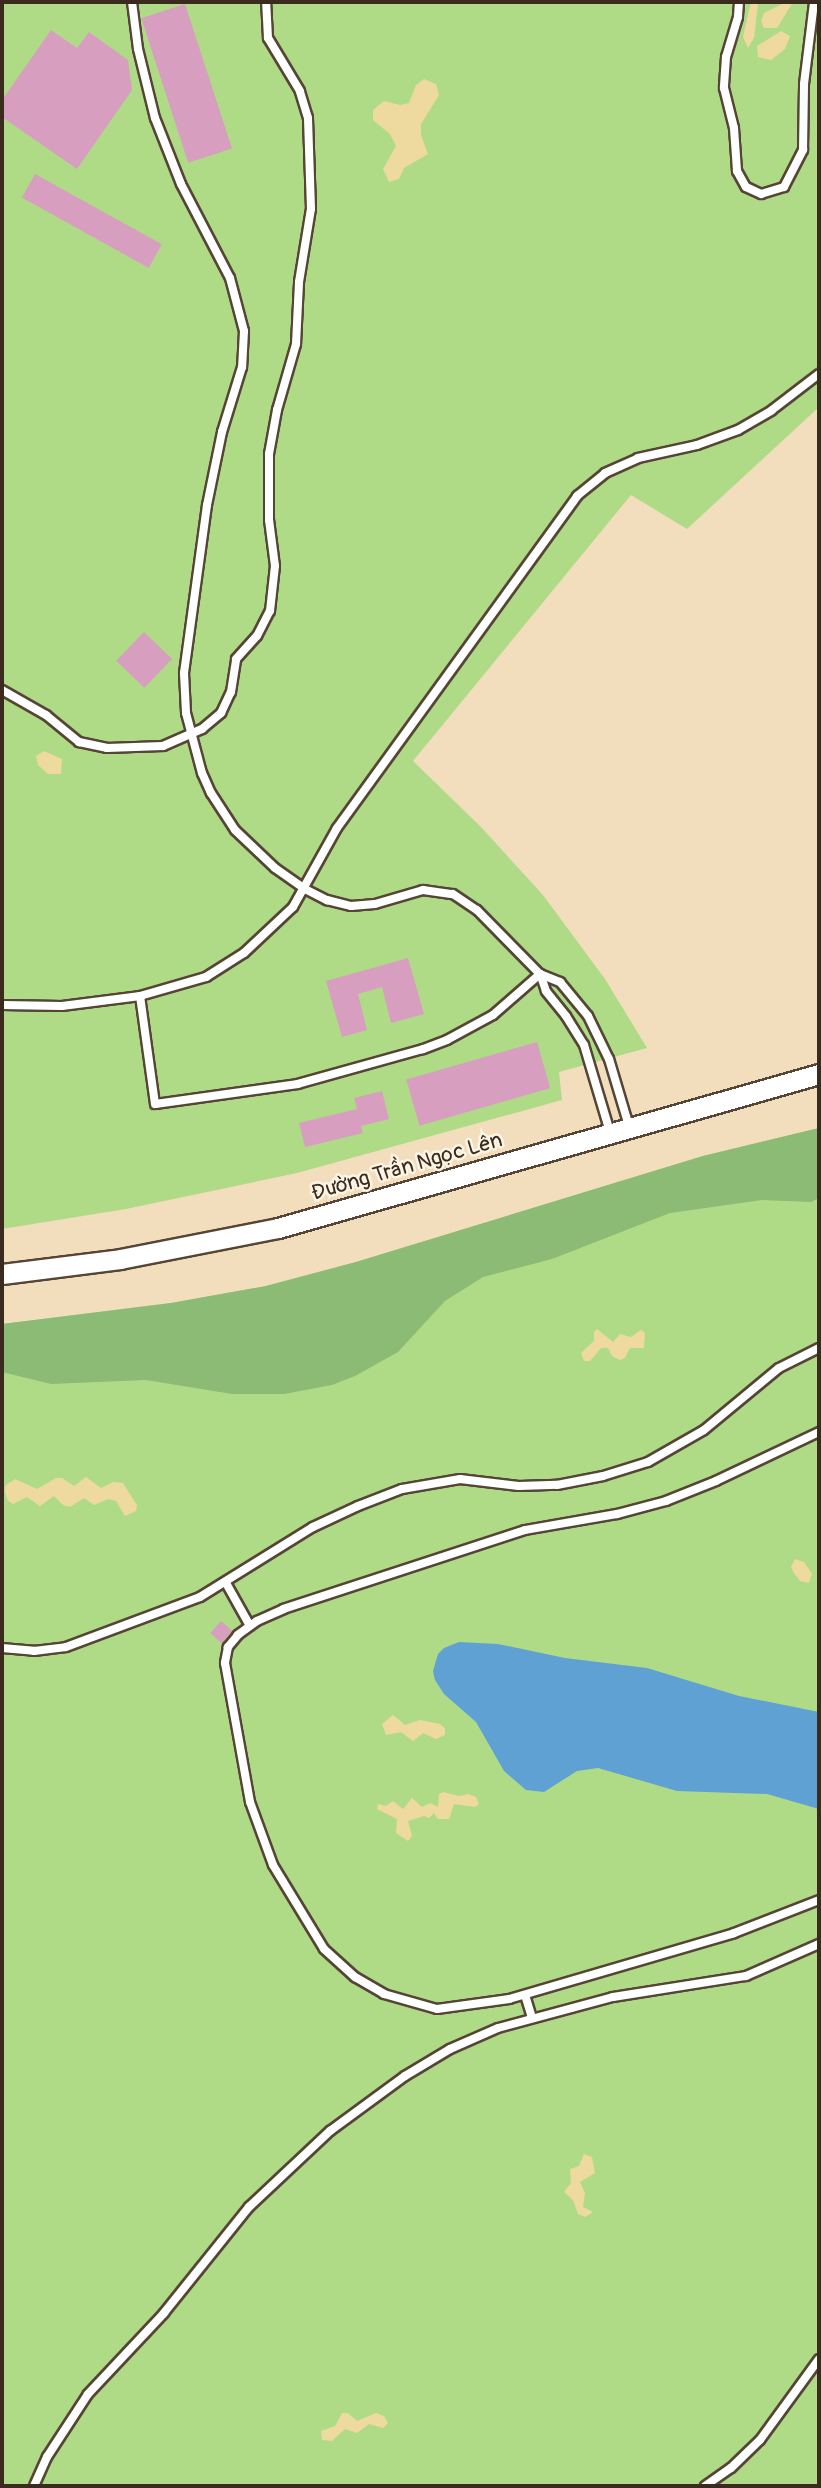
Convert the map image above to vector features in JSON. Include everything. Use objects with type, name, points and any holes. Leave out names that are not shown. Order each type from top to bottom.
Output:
[{"type":"street","name":"Đường Trần Ngọc Lên","points":[[2,1274],[120,1259],[240,1237],[819,1074]]},
{"type":"lane","points":[[132,2],[138,49],[155,118],[181,184],[230,278],[244,331],[242,367],[217,450],[194,586],[184,673],[191,735],[211,793],[235,830],[275,868],[327,900],[351,906],[375,904],[423,890],[453,894],[477,910],[540,974],[560,982],[588,1016],[609,1059],[620,1129]]},
{"type":"lane","points":[[2,690],[46,715],[71,737],[90,745],[163,746],[191,735],[213,722],[227,702],[236,659],[265,624],[275,582],[268,487],[269,454],[277,410],[296,344],[299,282],[310,209],[308,118],[300,91],[268,38],[266,2]]},
{"type":"lane","points":[[739,2],[738,18],[726,57],[724,88],[734,128],[737,172],[746,187],[761,194],[784,187],[803,150],[804,85],[814,2]]},
{"type":"lane","points":[[2,1005],[62,1006],[140,996],[206,977],[226,966],[278,924],[305,888],[337,828],[577,496],[605,473],[638,458],[697,445],[738,430],[772,410],[819,374]]},
{"type":"lane","points":[[140,996],[155,1104],[298,1084],[423,1049],[459,1035],[493,1016],[540,974]]},
{"type":"lane","points":[[540,974],[546,991],[584,1045],[620,1129]]},
{"type":"lane","points":[[2,1648],[34,1651],[76,1644],[200,1597],[313,1527],[402,1489],[460,1479],[519,1486],[557,1485],[603,1476],[648,1462],[704,1430],[779,1368],[819,1348]]},
{"type":"lane","points":[[819,1432],[716,1481],[666,1501],[617,1514],[525,1530],[307,1601],[250,1626],[233,1640],[225,1663],[245,1779],[264,1845],[314,1936],[355,1977],[372,1989],[409,2003],[453,2009],[525,1995],[734,1933],[819,1900]]},
{"type":"lane","points":[[226,1583],[250,1626]]},
{"type":"lane","points":[[34,2486],[47,2456],[88,2394],[164,2313],[225,2236],[276,2179],[330,2131],[427,2062],[474,2038],[532,2018],[639,1992],[723,1982],[769,1968],[819,1944]]},
{"type":"lane","points":[[525,1995],[532,2018]]},
{"type":"lane","points":[[705,2486],[731,2468],[760,2440],[819,2359]]},
{"type":"green space","points":[[2,2],[819,2],[819,407],[687,529],[631,495],[413,761],[480,826],[543,895],[605,979],[647,1048],[559,1072],[562,1100],[297,1173],[126,1209],[2,1229]]},
{"type":"green space","points":[[819,1128],[819,2486],[2,2486],[2,1324],[171,1303],[266,1286],[356,1262],[703,1156]]},
{"type":"green space","points":[[819,1128],[819,1198],[811,1202],[762,1200],[670,1213],[552,1259],[483,1277],[445,1301],[398,1352],[355,1376],[332,1385],[284,1394],[232,1394],[146,1380],[51,1384],[2,1372],[2,1324],[171,1303],[266,1286],[356,1262],[703,1156]]},
{"type":"sand","points":[[751,2],[758,4],[754,38],[748,48],[743,37]]},
{"type":"sand","points":[[786,2],[793,2],[777,28],[764,28],[761,21],[764,13]]},
{"type":"sand","points":[[781,31],[790,36],[785,49],[771,60],[758,57],[757,46]]},
{"type":"sand","points":[[424,79],[436,84],[439,95],[421,124],[421,135],[428,154],[404,168],[399,179],[389,182],[383,169],[396,146],[390,134],[373,120],[373,110],[384,101],[400,105],[409,103],[416,85]]},
{"type":"sand","points":[[44,751],[62,759],[61,774],[48,774],[38,765],[36,756]]},
{"type":"sand","points":[[597,1329],[613,1342],[620,1334],[631,1337],[641,1330],[645,1333],[644,1348],[630,1348],[625,1358],[620,1360],[612,1356],[608,1348],[601,1348],[590,1361],[584,1361],[581,1353],[594,1341],[594,1332]]},
{"type":"sand","points":[[86,1477],[101,1488],[113,1482],[123,1483],[137,1505],[136,1511],[125,1516],[116,1501],[108,1499],[94,1505],[84,1498],[70,1507],[63,1505],[54,1496],[40,1506],[27,1497],[13,1504],[8,1501],[5,1492],[5,1486],[15,1479],[37,1489],[56,1478],[62,1478],[74,1486]]},
{"type":"sand","points":[[795,1559],[804,1562],[812,1574],[809,1583],[800,1581],[794,1573],[791,1567]]},
{"type":"sand","points":[[393,1715],[405,1725],[420,1720],[440,1724],[445,1728],[445,1735],[436,1739],[423,1733],[413,1741],[401,1732],[386,1735],[382,1724]]},
{"type":"sand","points":[[443,1792],[459,1796],[468,1794],[476,1797],[479,1804],[475,1807],[454,1804],[449,1819],[438,1819],[434,1813],[429,1818],[424,1816],[408,1821],[412,1836],[408,1841],[396,1833],[397,1819],[377,1809],[378,1804],[386,1806],[393,1801],[403,1809],[412,1798],[422,1807],[430,1803],[438,1807],[439,1794]]},
{"type":"sand","points":[[584,2154],[592,2157],[595,2173],[580,2182],[585,2193],[583,2207],[593,2212],[585,2217],[578,2214],[573,2200],[564,2192],[571,2183],[570,2169],[579,2166]]},
{"type":"sand","points":[[342,2413],[348,2413],[357,2421],[376,2413],[384,2416],[388,2423],[383,2428],[369,2424],[357,2433],[345,2429],[332,2441],[322,2440],[321,2431],[335,2426]]},
{"type":"water","points":[[459,1642],[498,1644],[565,1658],[647,1668],[739,1696],[819,1712],[819,1809],[767,1794],[677,1791],[598,1768],[577,1771],[544,1792],[526,1790],[504,1771],[476,1722],[444,1694],[435,1680],[433,1671],[438,1654],[444,1648]]},
{"type":"building","points":[[185,4],[232,149],[188,163],[141,18]]},
{"type":"building","points":[[51,30],[77,48],[89,32],[128,60],[132,90],[77,169],[2,117],[2,100]]},
{"type":"building","points":[[35,174],[162,244],[149,268],[22,198]]},
{"type":"building","points":[[144,632],[172,659],[144,688],[116,661]]},
{"type":"building","points":[[408,958],[424,1014],[391,1023],[382,987],[358,994],[367,1030],[342,1037],[326,981]]},
{"type":"building","points":[[537,1042],[550,1088],[419,1126],[406,1079]]},
{"type":"building","points":[[382,1091],[389,1119],[361,1126],[363,1133],[305,1147],[299,1123],[357,1109],[354,1098]]},
{"type":"building","points":[[221,1621],[232,1631],[221,1643],[210,1633]]}]
